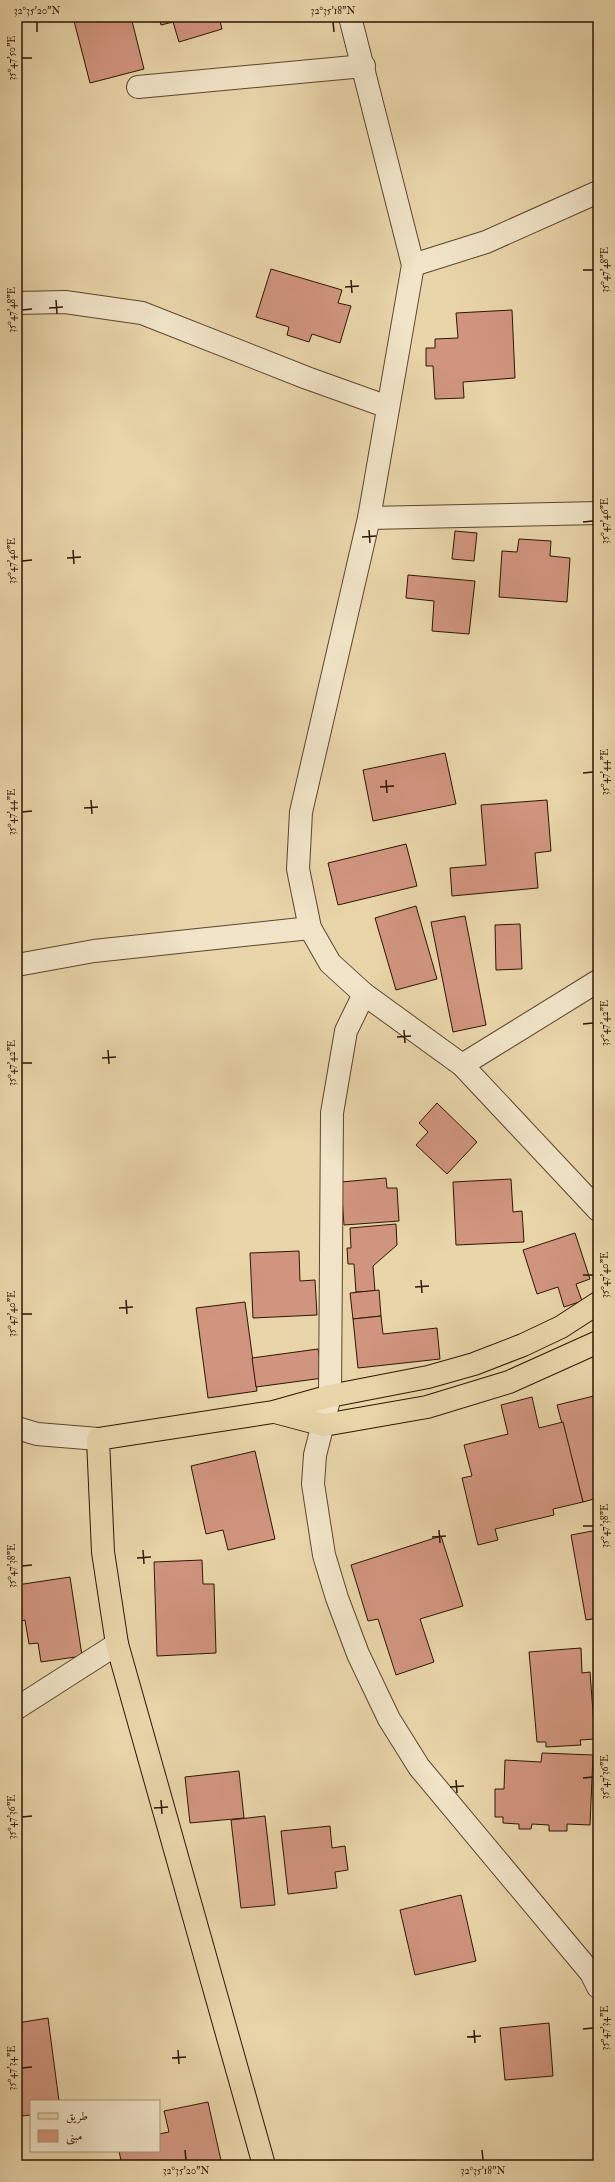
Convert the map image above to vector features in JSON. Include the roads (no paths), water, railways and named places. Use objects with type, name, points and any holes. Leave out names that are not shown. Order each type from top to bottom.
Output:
[{"type":"main road","points":[[264,2165],[117,1644],[103,1552],[98,1439],[273,1412],[330,1396],[428,1377],[474,1364],[523,1345],[561,1327],[598,1303]]},
{"type":"main road","points":[[273,1412],[324,1425],[427,1407],[509,1382],[598,1342]]},
{"type":"street","points":[[350,17],[364,66],[413,265],[369,518],[301,812],[298,869],[310,928],[330,963],[364,994],[462,1066],[598,1210]]},
{"type":"street","points":[[138,87],[364,66]]},
{"type":"street","points":[[413,265],[486,242],[598,192]]},
{"type":"street","points":[[17,303],[65,302],[142,313],[306,378],[388,407]]},
{"type":"street","points":[[369,518],[598,513]]},
{"type":"street","points":[[17,965],[94,951],[310,928]]},
{"type":"street","points":[[462,1066],[598,981]]},
{"type":"street","points":[[364,994],[346,1031],[332,1113],[330,1396],[324,1425],[314,1455],[313,1484],[324,1555],[337,1598],[358,1654],[389,1719],[419,1767],[596,1976]]},
{"type":"street","points":[[17,1428],[37,1434],[98,1439]]},
{"type":"street","points":[[17,1708],[117,1644]]}]
